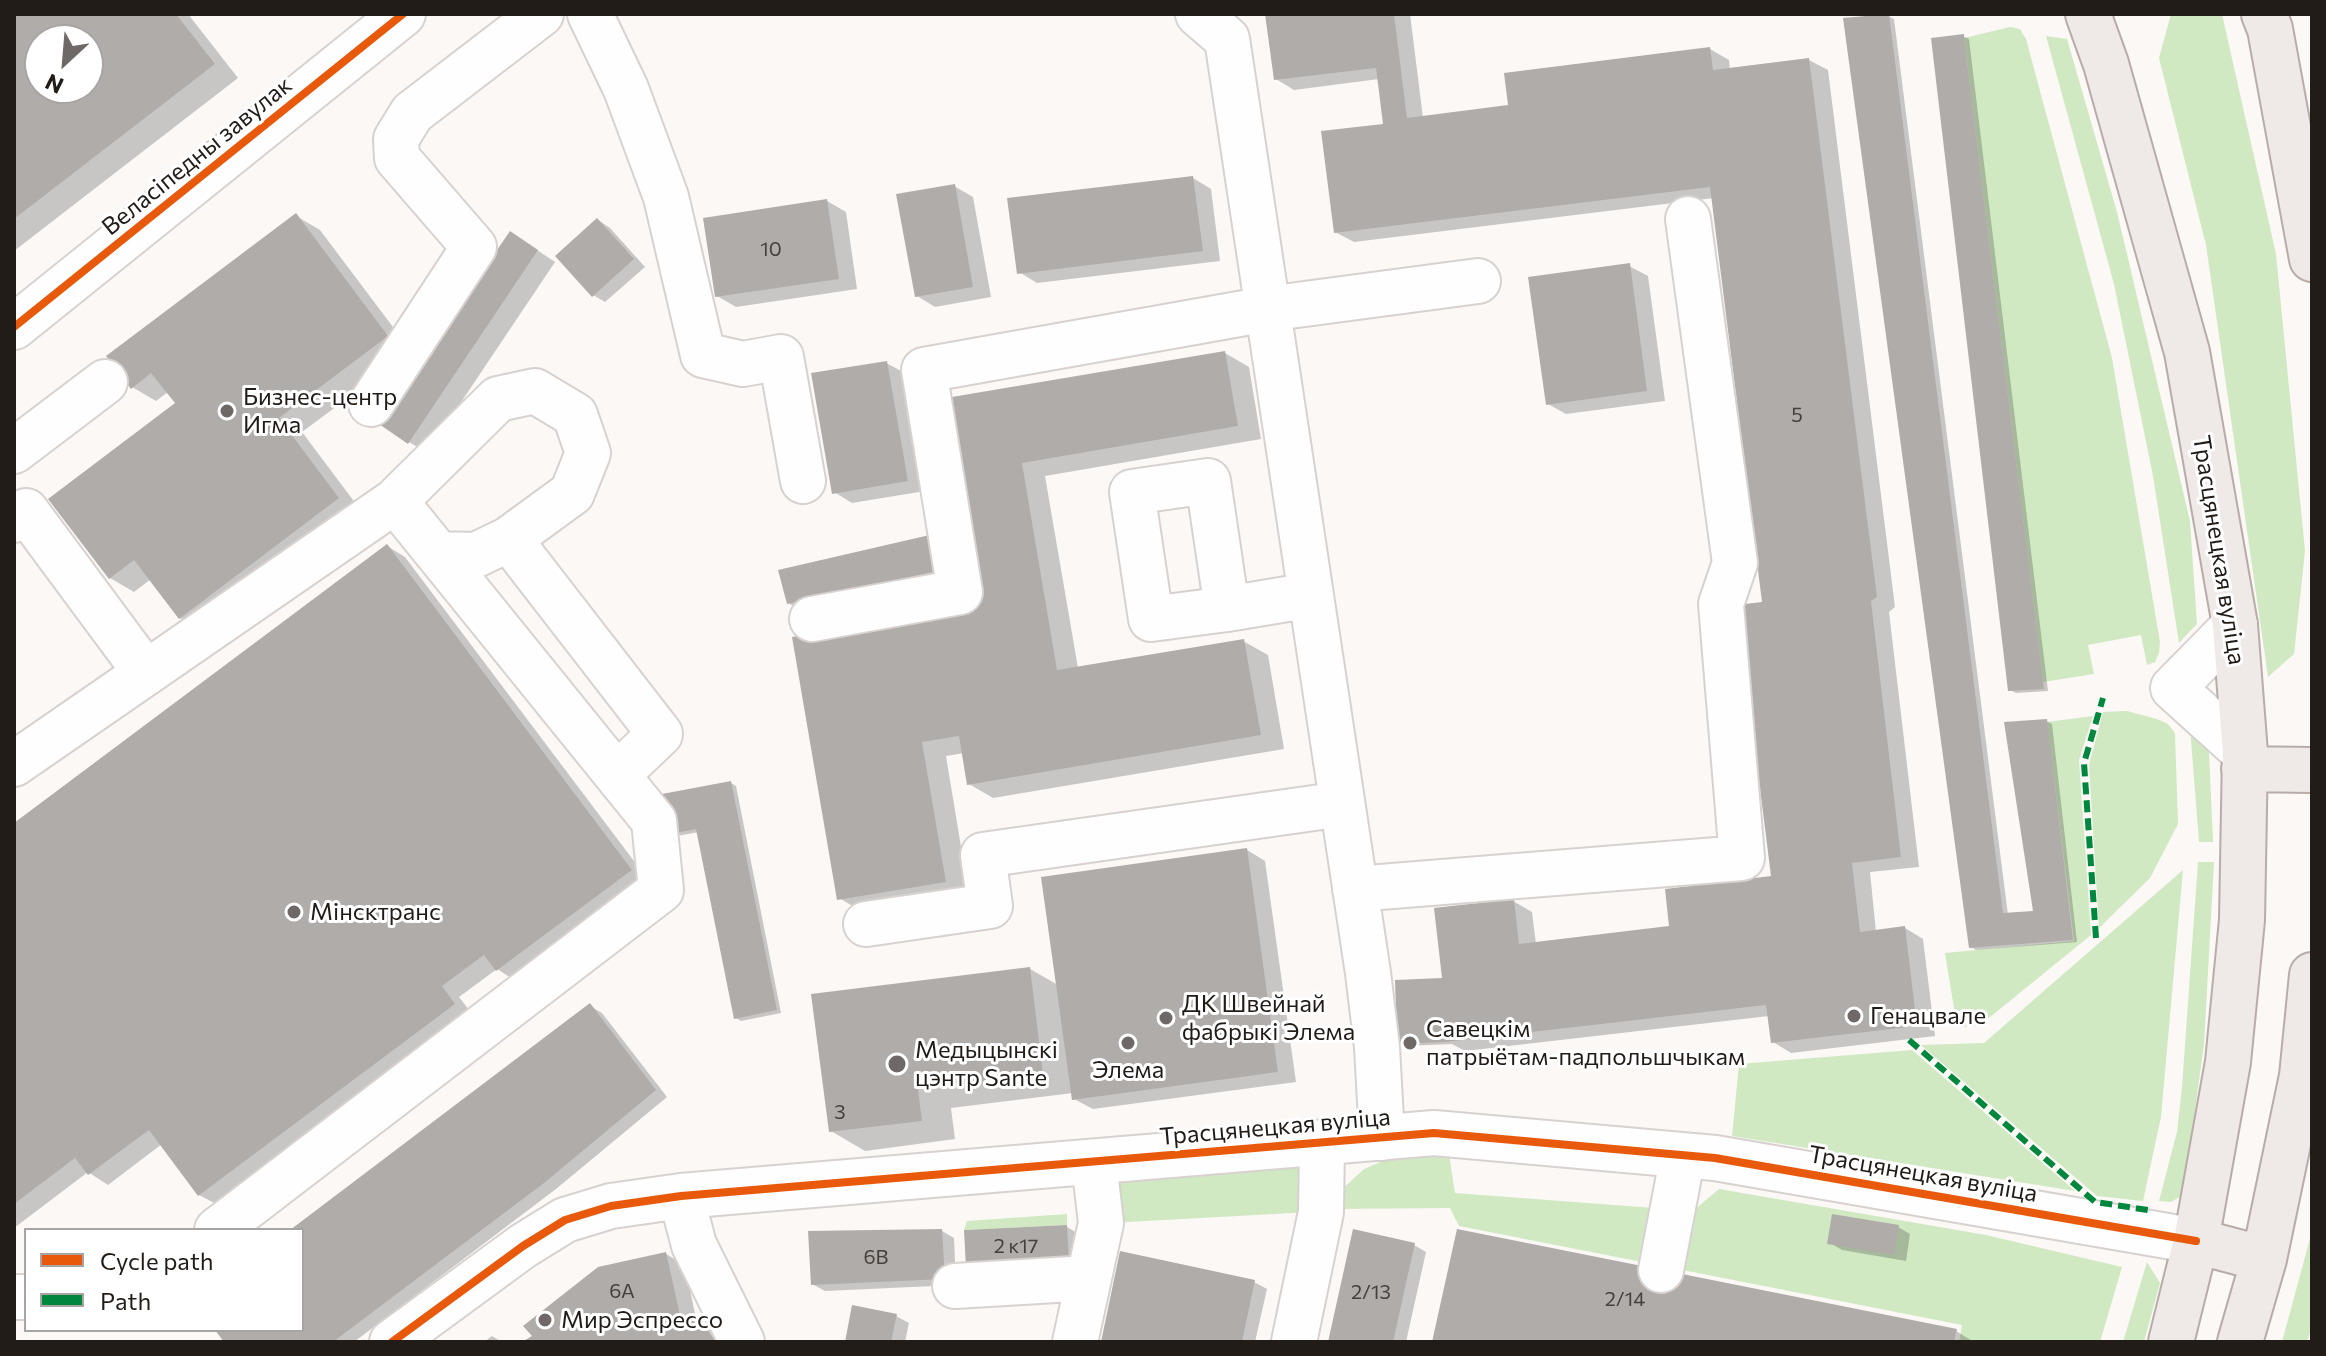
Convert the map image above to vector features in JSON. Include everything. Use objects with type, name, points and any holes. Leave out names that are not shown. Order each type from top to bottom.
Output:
[{"type":"main road","name":"Трасцянецкая вуліца","points":[[2088,14],[2106,64],[2187,352],[2235,625],[2244,761],[2242,920],[2228,1062],[2196,1241],[2171,1342]]},
{"type":"main road","points":[[2106,64],[2121,14]]},
{"type":"main road","points":[[2264,14],[2270,29],[2312,259]]},
{"type":"main road","points":[[2244,761],[2312,770]]},
{"type":"main road","points":[[2240,1342],[2264,1259],[2302,1076],[2312,975]]},
{"type":"main road","points":[[2196,1241],[2264,1259]]},
{"type":"street","name":"Веласіпедны завулак","points":[[14,327],[403,14]]},
{"type":"street","points":[[371,404],[474,247],[397,158],[396,139],[412,113],[541,14]]},
{"type":"street","points":[[590,14],[626,89],[666,197],[703,355],[743,364],[781,357],[803,481]]},
{"type":"street","points":[[1198,14],[1227,39],[1355,889],[1377,1047],[1382,1138]]},
{"type":"street","points":[[1355,889],[1742,858],[1721,604],[1735,563],[1688,219]]},
{"type":"street","points":[[812,619],[960,592],[924,370],[1267,309],[1478,281]]},
{"type":"street","points":[[14,451],[105,382]]},
{"type":"street","points":[[14,764],[395,501],[498,399],[535,391],[575,415],[588,453],[572,493],[509,539],[476,555],[438,554]]},
{"type":"street","points":[[220,1228],[661,890],[654,821],[395,501]]},
{"type":"street","points":[[14,520],[26,511],[146,673]]},
{"type":"street","points":[[509,539],[660,734],[617,775]]},
{"type":"street","points":[[1227,609],[1311,595]]},
{"type":"street","points":[[2235,625],[2173,688],[2244,761]]},
{"type":"street","points":[[866,924],[990,906],[983,855],[1342,804]]},
{"type":"street","name":"Трасцянецкая вуліца","points":[[392,1342],[523,1246],[565,1220],[611,1206],[681,1196],[1322,1145],[1434,1133],[1715,1158],[2196,1241]]},
{"type":"street","points":[[1294,1342],[1321,1212],[1322,1145]]},
{"type":"street","points":[[1661,1270],[1683,1155]]},
{"type":"street","points":[[1075,1342],[1101,1223],[1094,1162]]},
{"type":"street","points":[[681,1196],[694,1245],[742,1342]]},
{"type":"street","points":[[955,1286],[1089,1278]]},
{"type":"green space","points":[[2171,14],[2222,14],[2276,254],[2305,551],[2294,654],[2268,677],[2206,245],[2159,58]]},
{"type":"green space","points":[[2010,27],[2020,29],[2026,39],[2112,358],[2160,642],[2155,662],[2147,665],[2141,635],[2088,645],[2094,674],[2043,682],[1964,38]]},
{"type":"green space","points":[[2046,36],[2067,39],[2117,212],[2190,521],[2197,624],[2179,643],[2153,476],[2114,284]]},
{"type":"green space","points":[[2127,711],[2168,724],[2175,733],[2178,824],[2150,878],[2099,928],[2089,765],[2103,712]]},
{"type":"green space","points":[[2093,716],[2079,760],[2091,935],[1979,1026],[1957,1027],[1945,953],[2074,941],[2047,722]]},
{"type":"green space","points":[[2190,727],[2209,752],[2213,842],[2199,842]]},
{"type":"green space","points":[[2198,862],[2214,862],[2204,1045],[2183,1195],[2171,1202],[2159,1201],[2177,1132]]},
{"type":"green space","points":[[2183,870],[2161,1117],[2143,1201],[2097,1196],[1921,1045],[1984,1043]]},
{"type":"green space","points":[[1912,1050],[2075,1191],[1732,1136],[1739,1064]]},
{"type":"green space","points":[[1449,1154],[1455,1193],[1693,1211],[1719,1189],[1986,1235],[2122,1267],[2100,1342],[1959,1342],[1962,1325],[1459,1226],[1450,1208],[1334,1209],[1339,1192],[1364,1169],[1385,1160],[1412,1155]]},
{"type":"green space","points":[[1313,1163],[1311,1212],[1109,1223],[1101,1169]]},
{"type":"green space","points":[[1067,1214],[1067,1225],[964,1230],[967,1221]]},
{"type":"green space","points":[[2312,1231],[2312,1326],[2307,1342],[2282,1342]]},
{"type":"green space","points":[[2147,1262],[2160,1283],[2144,1342],[2123,1342]]},
{"type":"building","points":[[14,14],[176,14],[215,64],[14,219]]},
{"type":"building","points":[[1265,14],[1394,14],[1407,118],[1508,105],[1504,73],[1710,47],[1713,70],[1809,58],[1877,597],[1871,601],[1901,857],[1852,863],[1860,932],[1905,926],[1917,1026],[1771,1043],[1766,1005],[1445,1042],[1397,1044],[1395,980],[1442,978],[1434,908],[1514,899],[1519,944],[1669,926],[1665,889],[1771,876],[1737,605],[1762,602],[1710,187],[1334,233],[1321,131],[1383,124],[1376,68],[1274,80]]},
{"type":"building","points":[[1889,14],[2003,913],[2033,911],[2004,722],[2047,719],[2073,940],[1969,948],[1843,18]]},
{"type":"building","points":[[1964,34],[2044,689],[2008,691],[1931,38]]},
{"type":"building","points":[[1193,176],[1203,251],[1017,274],[1007,198]]},
{"type":"building","points":[[955,184],[973,287],[915,297],[896,194]]},
{"type":"building","points":[[827,199],[839,279],[715,297],[703,218]]},
{"type":"building","name":"Бизнес-центр Игма","points":[[296,213],[388,336],[279,418],[339,498],[179,619],[134,560],[109,579],[48,499],[175,403],[151,373],[131,389],[106,356]]},
{"type":"building","points":[[597,218],[634,259],[592,297],[555,256]]},
{"type":"building","points":[[510,231],[538,250],[408,444],[379,424]]},
{"type":"building","points":[[1630,263],[1647,391],[1546,405],[1528,277]]},
{"type":"building","points":[[1225,351],[1238,426],[1022,463],[1057,670],[1244,639],[1261,735],[967,785],[959,736],[922,742],[946,882],[837,900],[792,637],[975,606],[940,399]]},
{"type":"building","points":[[887,361],[908,481],[832,494],[811,373]]},
{"type":"building","points":[[934,534],[942,570],[787,604],[778,570]]},
{"type":"building","name":"Мінсктранс","points":[[387,544],[632,870],[496,971],[484,955],[442,986],[455,1004],[198,1196],[149,1130],[88,1175],[75,1158],[14,1204],[14,823]]},
{"type":"building","points":[[731,781],[777,1010],[734,1019],[696,829],[670,834],[662,794]]},
{"type":"building","name":"ДК Швейнай фабрыкі Элема","points":[[1247,848],[1278,1072],[1072,1100],[1041,877]]},
{"type":"building","points":[[1030,967],[1043,1074],[918,1089],[922,1121],[829,1132],[811,994]]},
{"type":"building","points":[[590,1003],[656,1090],[544,1183],[333,1342],[224,1342],[216,1332],[304,1332],[304,1228],[293,1228]]},
{"type":"building","points":[[1832,1214],[1899,1225],[1894,1255],[1827,1244]]},
{"type":"building","points":[[1067,1225],[1069,1262],[966,1268],[964,1230]]},
{"type":"building","points":[[942,1229],[945,1279],[811,1285],[808,1231]]},
{"type":"building","points":[[1353,1229],[1415,1243],[1393,1342],[1328,1342]]},
{"type":"building","points":[[1457,1229],[1957,1329],[1954,1342],[1432,1342]]},
{"type":"building","points":[[1120,1251],[1255,1280],[1242,1342],[1101,1342]]},
{"type":"building","points":[[666,1252],[682,1324],[696,1317],[717,1342],[522,1342],[532,1336],[523,1326],[598,1267]]},
{"type":"building","points":[[852,1305],[897,1314],[891,1342],[845,1342]]},
{"type":"marked path","points":[[2096,938],[2084,763],[2103,698]]},
{"type":"marked path","points":[[1909,1040],[2095,1202],[2148,1210]]},
{"type":"cycle path","points":[[14,327],[403,14]]},
{"type":"cycle path","points":[[392,1342],[523,1246],[565,1220],[611,1206],[681,1196],[1434,1133],[1715,1158],[2196,1241]]},
{"type":"place","name":"Бизнес-центр Игма","points":[[227,411]]},
{"type":"place","name":"Мінсктранс","points":[[294,912]]},
{"type":"place","name":"Генацвале","points":[[1854,1016]]},
{"type":"place","name":"ДК Швейнай фабрыкі Элема","points":[[1166,1018]]},
{"type":"place","name":"Элема","points":[[1128,1043]]},
{"type":"place","name":"Савецкім патрыётам-падпольшчыкам","points":[[1410,1043]]},
{"type":"place","name":"Медыцынскі цэнтр Sante","points":[[897,1064]]},
{"type":"place","name":"Мир Эспрессо","points":[[545,1320]]}]
